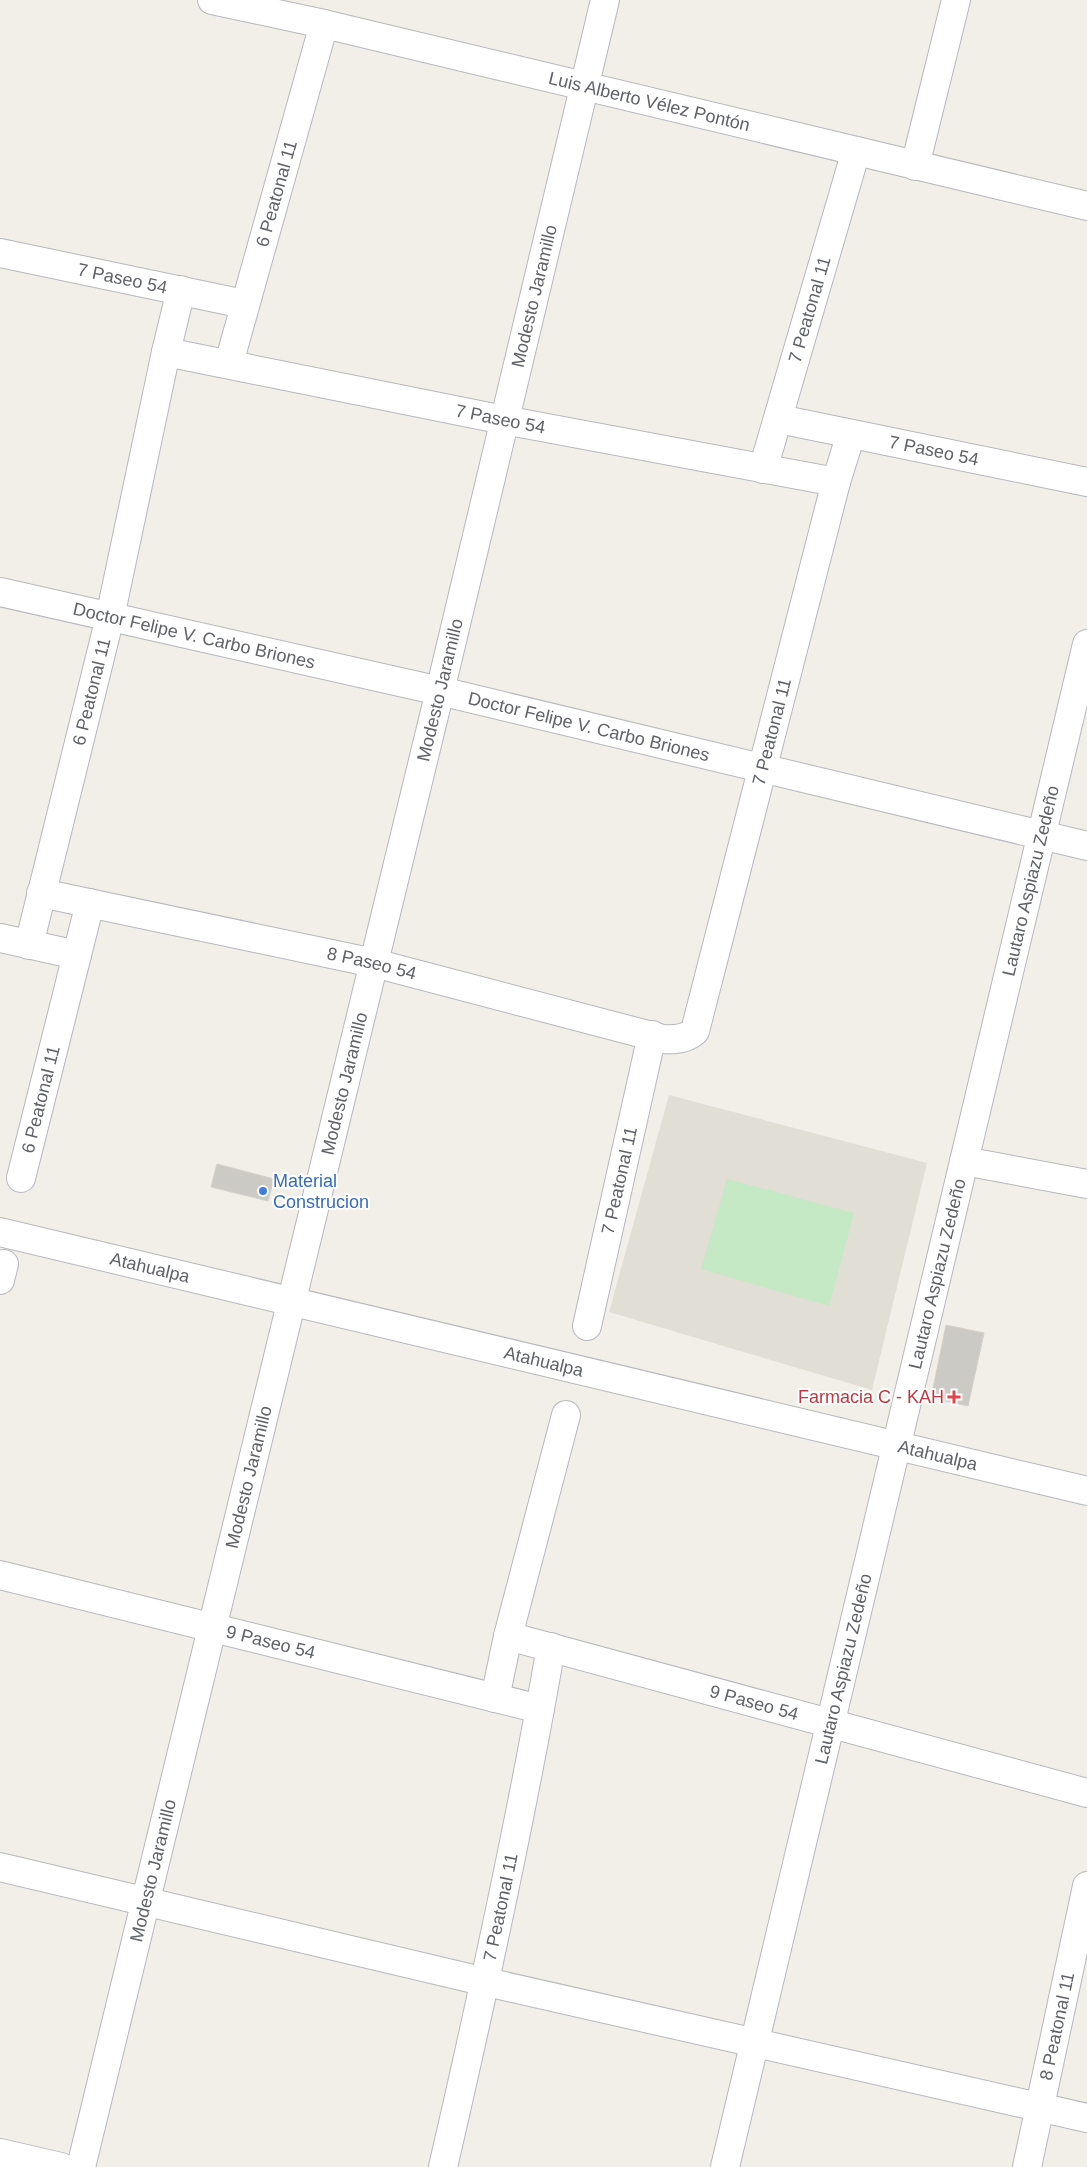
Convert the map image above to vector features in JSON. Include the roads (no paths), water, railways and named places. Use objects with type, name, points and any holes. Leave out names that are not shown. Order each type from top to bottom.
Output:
[{"type":"street","name":"Luis Alberto Vélez Pontón","points":[[212,0],[255,5],[324,24],[1087,206]]},
{"type":"street","name":"Modesto Jaramillo","points":[[81,2167],[440,691],[605,0]]},
{"type":"street","points":[[916,166],[956,0]]},
{"type":"street","name":"6 Peatonal 11","points":[[229,363],[324,24]]},
{"type":"street","name":"7 Peatonal 11","points":[[763,469],[856,152]]},
{"type":"street","name":"7 Paseo 54","points":[[0,253],[244,304]]},
{"type":"street","name":"6 Peatonal 11","points":[[28,945],[110,617],[166,352],[181,290]]},
{"type":"street","name":"7 Paseo 54","points":[[166,352],[229,363],[504,420],[836,482]]},
{"type":"street","name":"7 Paseo 54","points":[[779,419],[1087,482]]},
{"type":"street","name":"7 Peatonal 11","points":[[695,1031],[836,482],[852,434]]},
{"type":"street","name":"Doctor Felipe V. Carbo Briones","points":[[0,592],[440,691],[1087,846]]},
{"type":"street","name":"Lautaro Aspiazu Zedeño","points":[[725,2167],[1087,644]]},
{"type":"street","name":"8 Paseo 54","points":[[41,893],[374,963],[652,1036],[673,1039],[691,1035],[695,1031]]},
{"type":"street","name":"6 Peatonal 11","points":[[21,1178],[90,903]]},
{"type":"street","points":[[0,938],[77,955]]},
{"type":"street","name":"7 Peatonal 11","points":[[587,1326],[638,1091],[652,1036]]},
{"type":"street","points":[[964,1161],[1087,1184]]},
{"type":"street","name":"Atahualpa","points":[[0,1232],[1087,1491]]},
{"type":"street","points":[[494,1698],[508,1636],[566,1415]]},
{"type":"street","name":"9 Paseo 54","points":[[0,1575],[540,1709]]},
{"type":"street","name":"9 Paseo 54","points":[[508,1636],[1087,1793]]},
{"type":"street","name":"7 Peatonal 11","points":[[444,2167],[486,1982],[540,1709],[550,1647]]},
{"type":"street","points":[[0,1867],[146,1900],[486,1982],[1087,2118]]},
{"type":"street","name":"8 Peatonal 11","points":[[1027,2167],[1087,1886]]},
{"type":"street","points":[[0,2153],[61,2167]]},
{"type":"place","name":"Material Construcion","points":[[263,1191]]},
{"type":"place","name":"Farmacia C - KAH","points":[[954,1397]]}]
